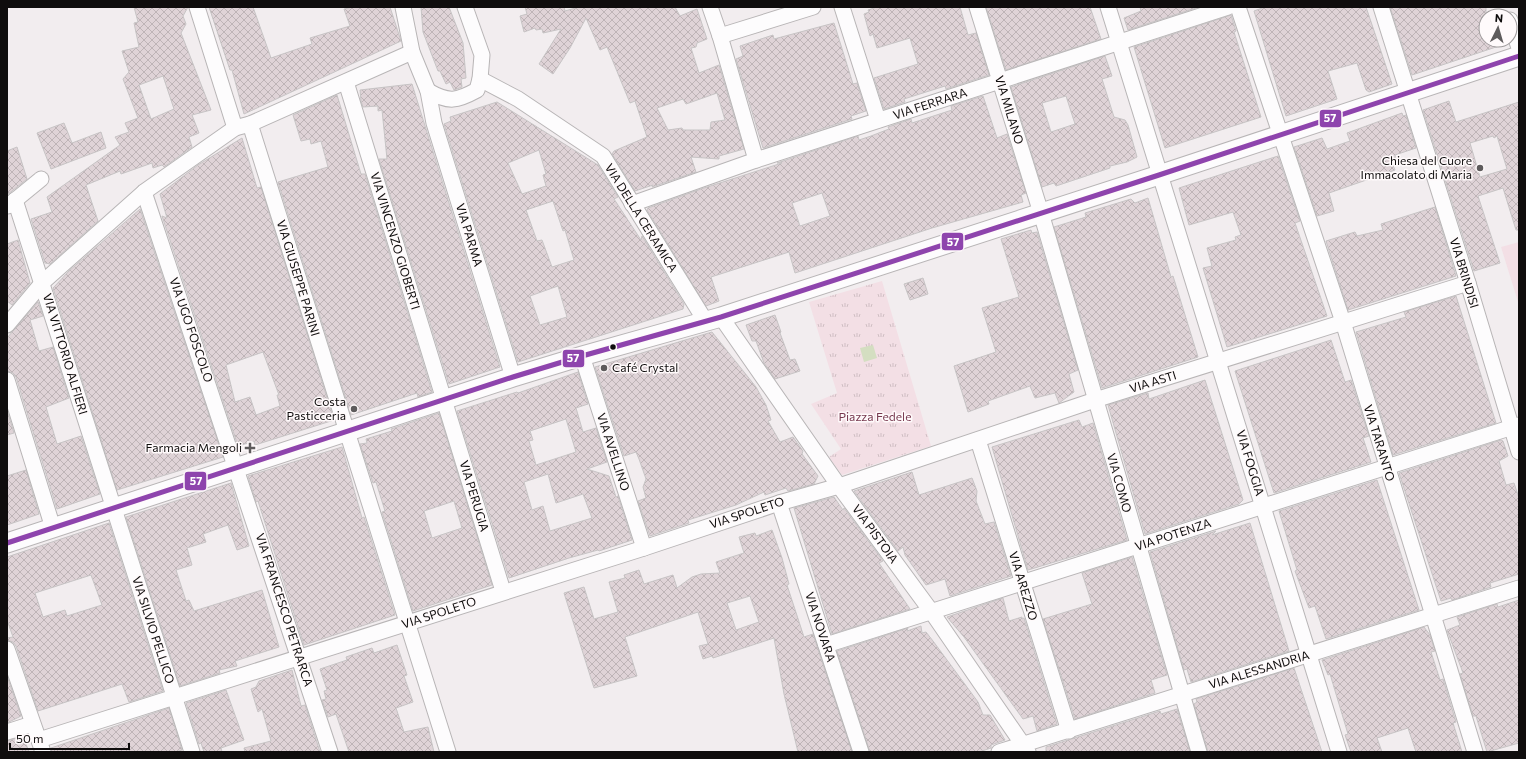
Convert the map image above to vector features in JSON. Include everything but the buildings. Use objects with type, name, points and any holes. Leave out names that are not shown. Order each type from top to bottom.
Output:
[{"type":"street","points":[[197,7],[235,128]]},
{"type":"street","name":"VIA PARMA","points":[[403,7],[412,52],[428,91],[434,123],[513,377]]},
{"type":"street","points":[[428,91],[442,99],[462,98],[477,90],[480,79],[482,55],[465,7]]},
{"type":"street","points":[[710,7],[720,36],[756,160]]},
{"type":"street","points":[[720,36],[813,7]]},
{"type":"street","points":[[842,7],[878,120]]},
{"type":"street","name":"VIA MILANO","points":[[977,7],[1041,213]]},
{"type":"street","name":"VIA FOGGIA","points":[[1108,7],[1339,752]]},
{"type":"street","name":"VIA FERRARA","points":[[632,204],[756,160],[1228,7]]},
{"type":"street","name":"VIA TARANTO","points":[[1238,7],[1343,322],[1386,467],[1475,752]]},
{"type":"street","name":"VIA BRINDISI","points":[[1381,7],[1407,94],[1515,426],[1519,452]]},
{"type":"street","points":[[7,325],[43,282],[144,192],[235,128],[250,124],[412,52]]},
{"type":"street","points":[[7,543],[444,401],[513,377],[713,319],[1281,136],[1519,56]]},
{"type":"street","name":"VIA DELLA CERAMICA","points":[[480,79],[518,99],[603,156],[632,204],[713,319]]},
{"type":"street","name":"VIA VINCENZO GIOBERTI","points":[[346,82],[444,401]]},
{"type":"street","name":"VIA GIUSEPPE PARINI","points":[[250,124],[346,433],[448,752]]},
{"type":"street","points":[[11,203],[41,179]]},
{"type":"street","name":"VIA UGO FOSCOLO","points":[[144,192],[237,468]]},
{"type":"street","name":"VIA VITTORIO ALFIERI","points":[[11,203],[43,282],[114,508]]},
{"type":"street","name":"VIA COMO","points":[[1041,213],[1199,752]]},
{"type":"street","name":"VIA ASTI","points":[[839,486],[1095,400],[1468,283]]},
{"type":"street","name":"VIA PISTOIA","points":[[713,319],[931,611],[1025,748]]},
{"type":"street","name":"VIA AVELLINO","points":[[582,356],[644,548]]},
{"type":"street","points":[[7,380],[52,528]]},
{"type":"street","name":"VIA PERUGIA","points":[[444,401],[503,591]]},
{"type":"street","name":"VIA POTENZA","points":[[826,645],[1515,426]]},
{"type":"street","name":"VIA AREZZO","points":[[978,440],[1069,731]]},
{"type":"street","name":"VIA FRANCESCO PETRARCA","points":[[237,468],[330,752]]},
{"type":"street","name":"VIA SPOLETO","points":[[41,746],[175,697],[299,656],[407,624],[503,591],[644,548],[779,503],[839,486]]},
{"type":"street","name":"VIA NOVARA","points":[[779,503],[861,752]]},
{"type":"street","name":"VIA SILVIO PELLICO","points":[[114,508],[192,752]]},
{"type":"street","name":"VIA ALESSANDRIA","points":[[1000,752],[1025,748],[1069,731],[1182,694],[1519,588]]},
{"type":"street","points":[[7,649],[32,724],[41,746]]},
{"type":"street","points":[[7,732],[32,724]]},
{"type":"green space","points":[[1519,242],[1519,305],[1501,247]]},
{"type":"green space","name":"Piazza Fedele","points":[[882,281],[931,446],[842,475],[829,457],[841,449],[811,404],[837,393],[809,302]]},
{"type":"shaded area","points":[[873,345],[877,358],[864,362],[860,348]]},
{"type":"transit line","name":"57","points":[[7,543],[513,377],[721,317],[1519,56]]},
{"type":"place","name":"Chiesa del Cuore Immacolato di Maria","points":[[1480,168]]},
{"type":"place","name":"Café Crystal","points":[[604,368]]},
{"type":"place","name":"Costa Pasticceria","points":[[354,409]]},
{"type":"place","name":"Farmacia Mengoli","points":[[250,448]]}]
